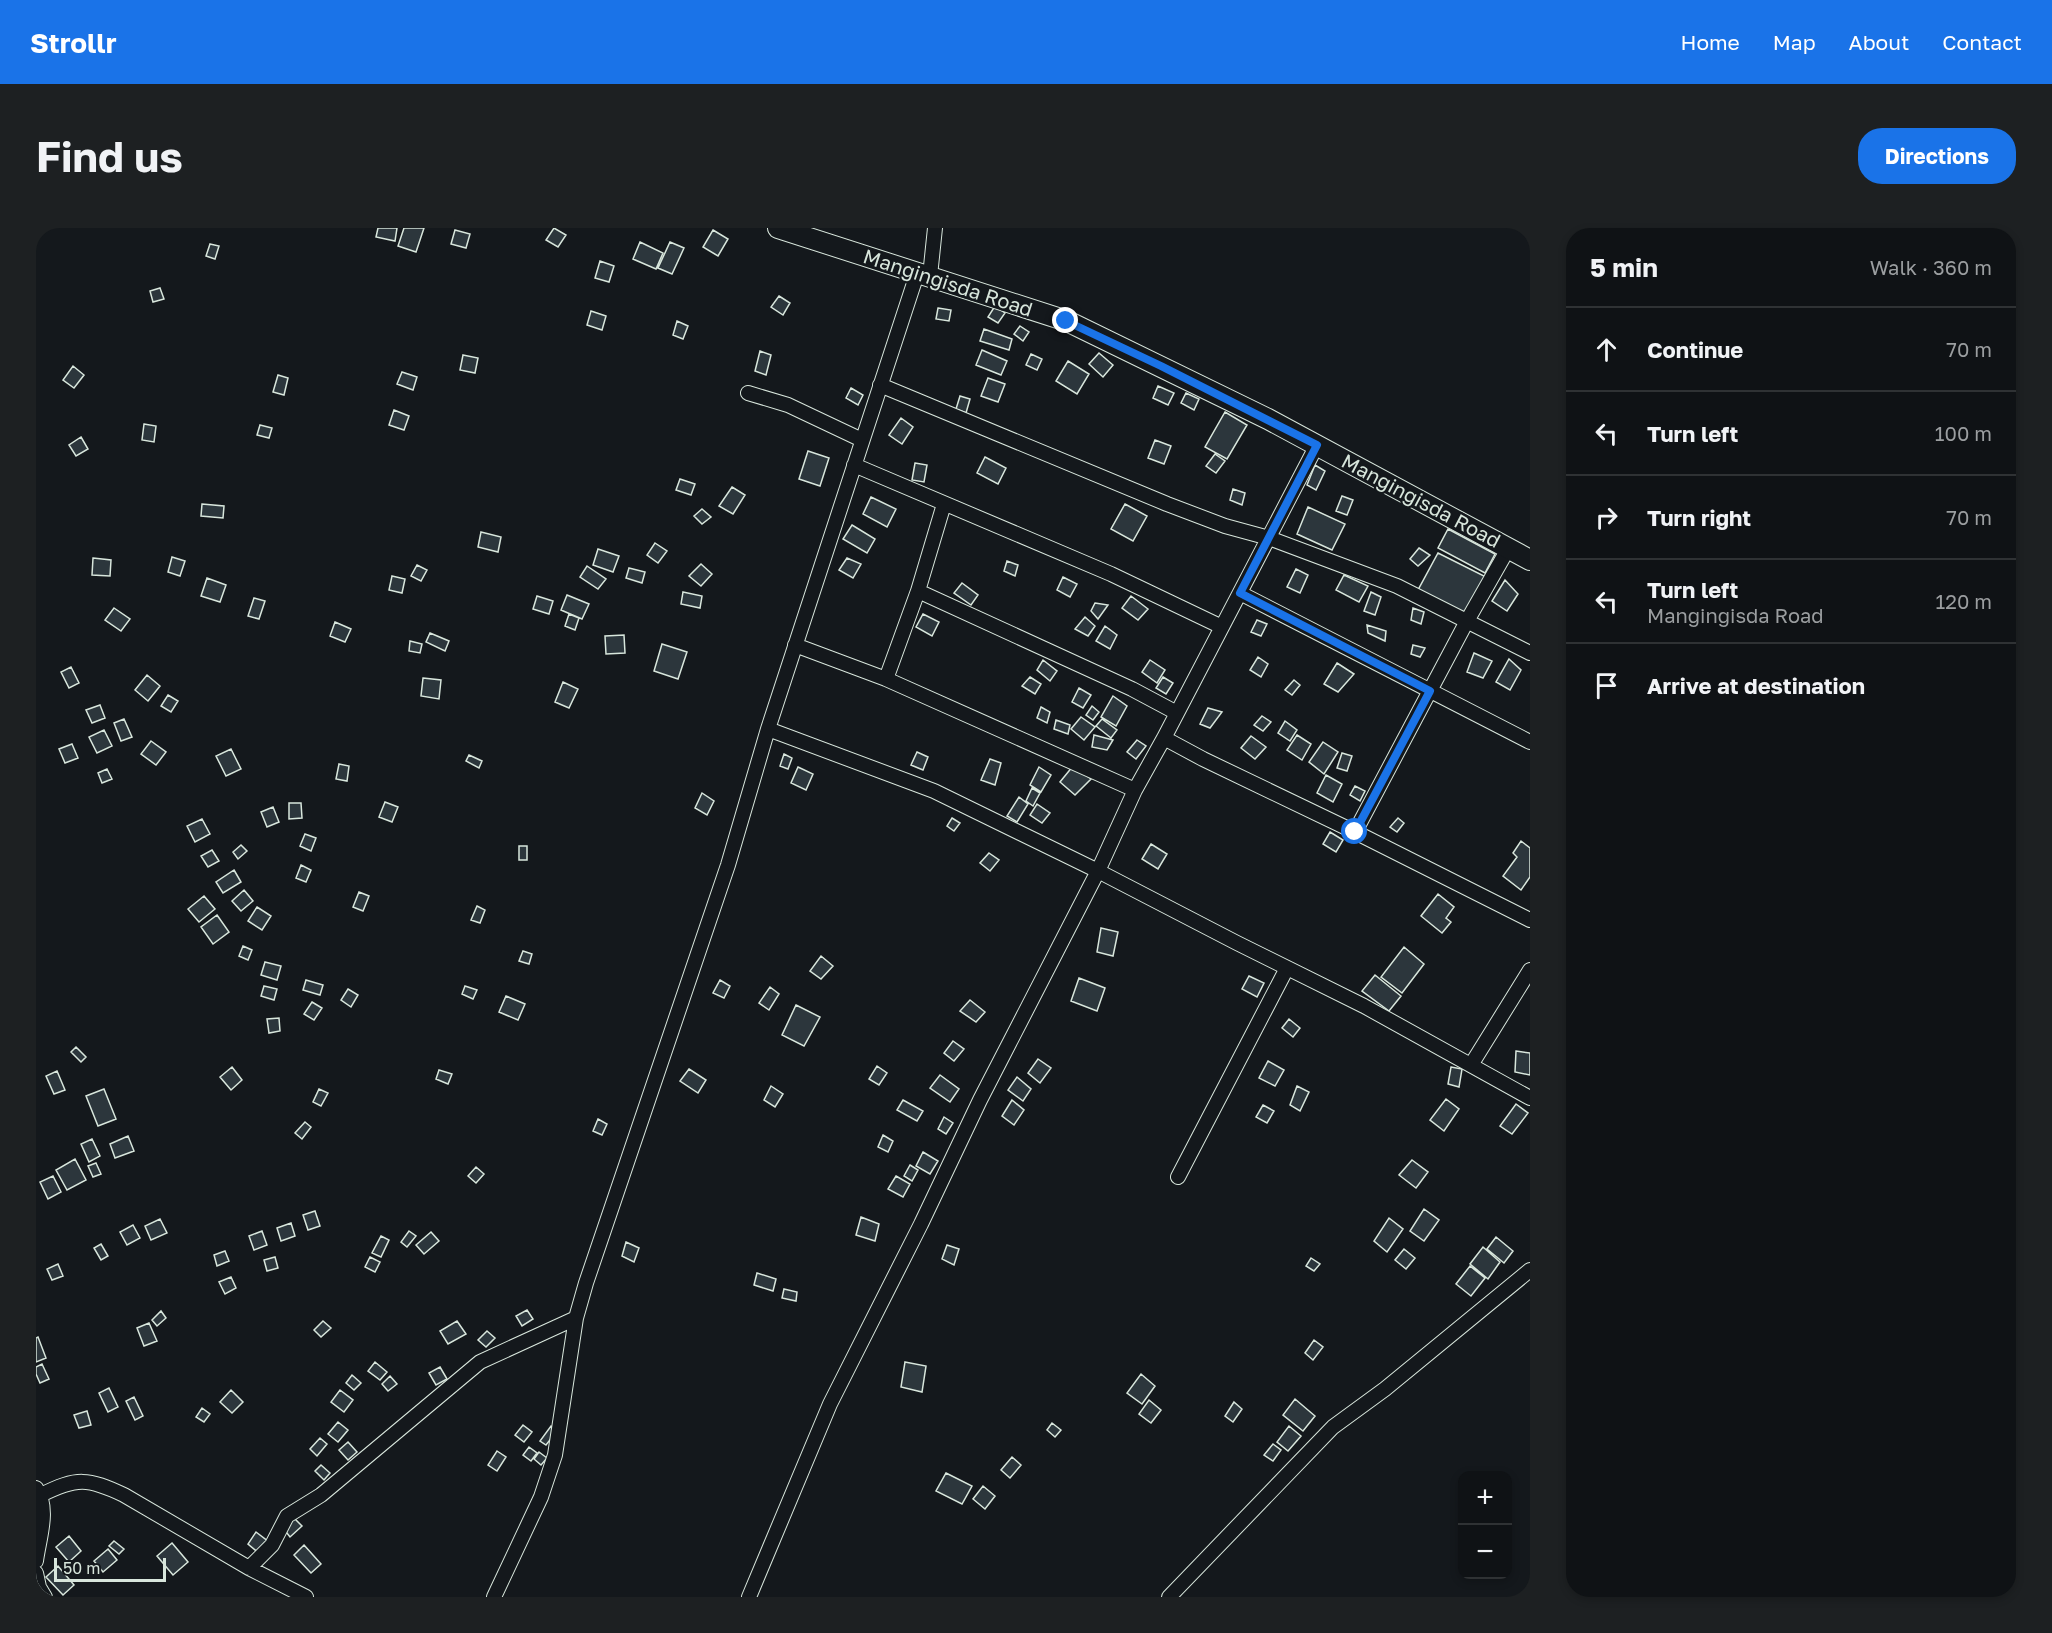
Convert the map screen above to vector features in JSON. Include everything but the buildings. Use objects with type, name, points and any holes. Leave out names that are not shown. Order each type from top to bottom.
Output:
[{"type":"street","name":"Mangingisda Road","points":[[778,228],[1066,321],[1317,445],[1530,560]]},
{"type":"street","points":[[494,1597],[541,1497],[555,1455],[576,1318],[586,1283],[728,864],[768,729],[880,385],[923,275],[935,228]]},
{"type":"street","points":[[880,385],[1167,504],[1225,526],[1269,538],[1397,586],[1530,653]]},
{"type":"street","points":[[748,393],[788,405],[862,440]]},
{"type":"street","points":[[749,1597],[830,1404],[921,1224],[980,1100],[1098,871],[1135,790],[1317,445]]},
{"type":"street","points":[[854,465],[1111,574],[1222,627]]},
{"type":"street","points":[[886,679],[918,591],[944,504]]},
{"type":"street","points":[[1355,832],[1467,621],[1508,549]]},
{"type":"street","points":[[918,591],[1131,689],[1177,713]]},
{"type":"street","points":[[1240,593],[1530,742]]},
{"type":"street","points":[[795,645],[886,679],[1135,790]]},
{"type":"street","points":[[768,729],[934,791],[1364,1006],[1530,1098]]},
{"type":"street","points":[[1164,738],[1530,920]]},
{"type":"street","points":[[1178,1177],[1287,968]]},
{"type":"street","points":[[1471,1065],[1530,970]]},
{"type":"street","points":[[1168,1597],[1333,1427],[1385,1389],[1530,1270]]},
{"type":"street","points":[[249,1568],[272,1545],[287,1516],[321,1495],[480,1362],[576,1318]]},
{"type":"street","points":[[36,1562],[43,1511],[38,1492],[79,1481],[102,1485],[123,1495],[249,1568],[306,1597]]},
{"type":"street","points":[[36,1573],[39,1587],[45,1597]]},
{"type":"route","points":[[1066,321],[1317,445],[1240,593],[1430,691],[1355,832]]}]
